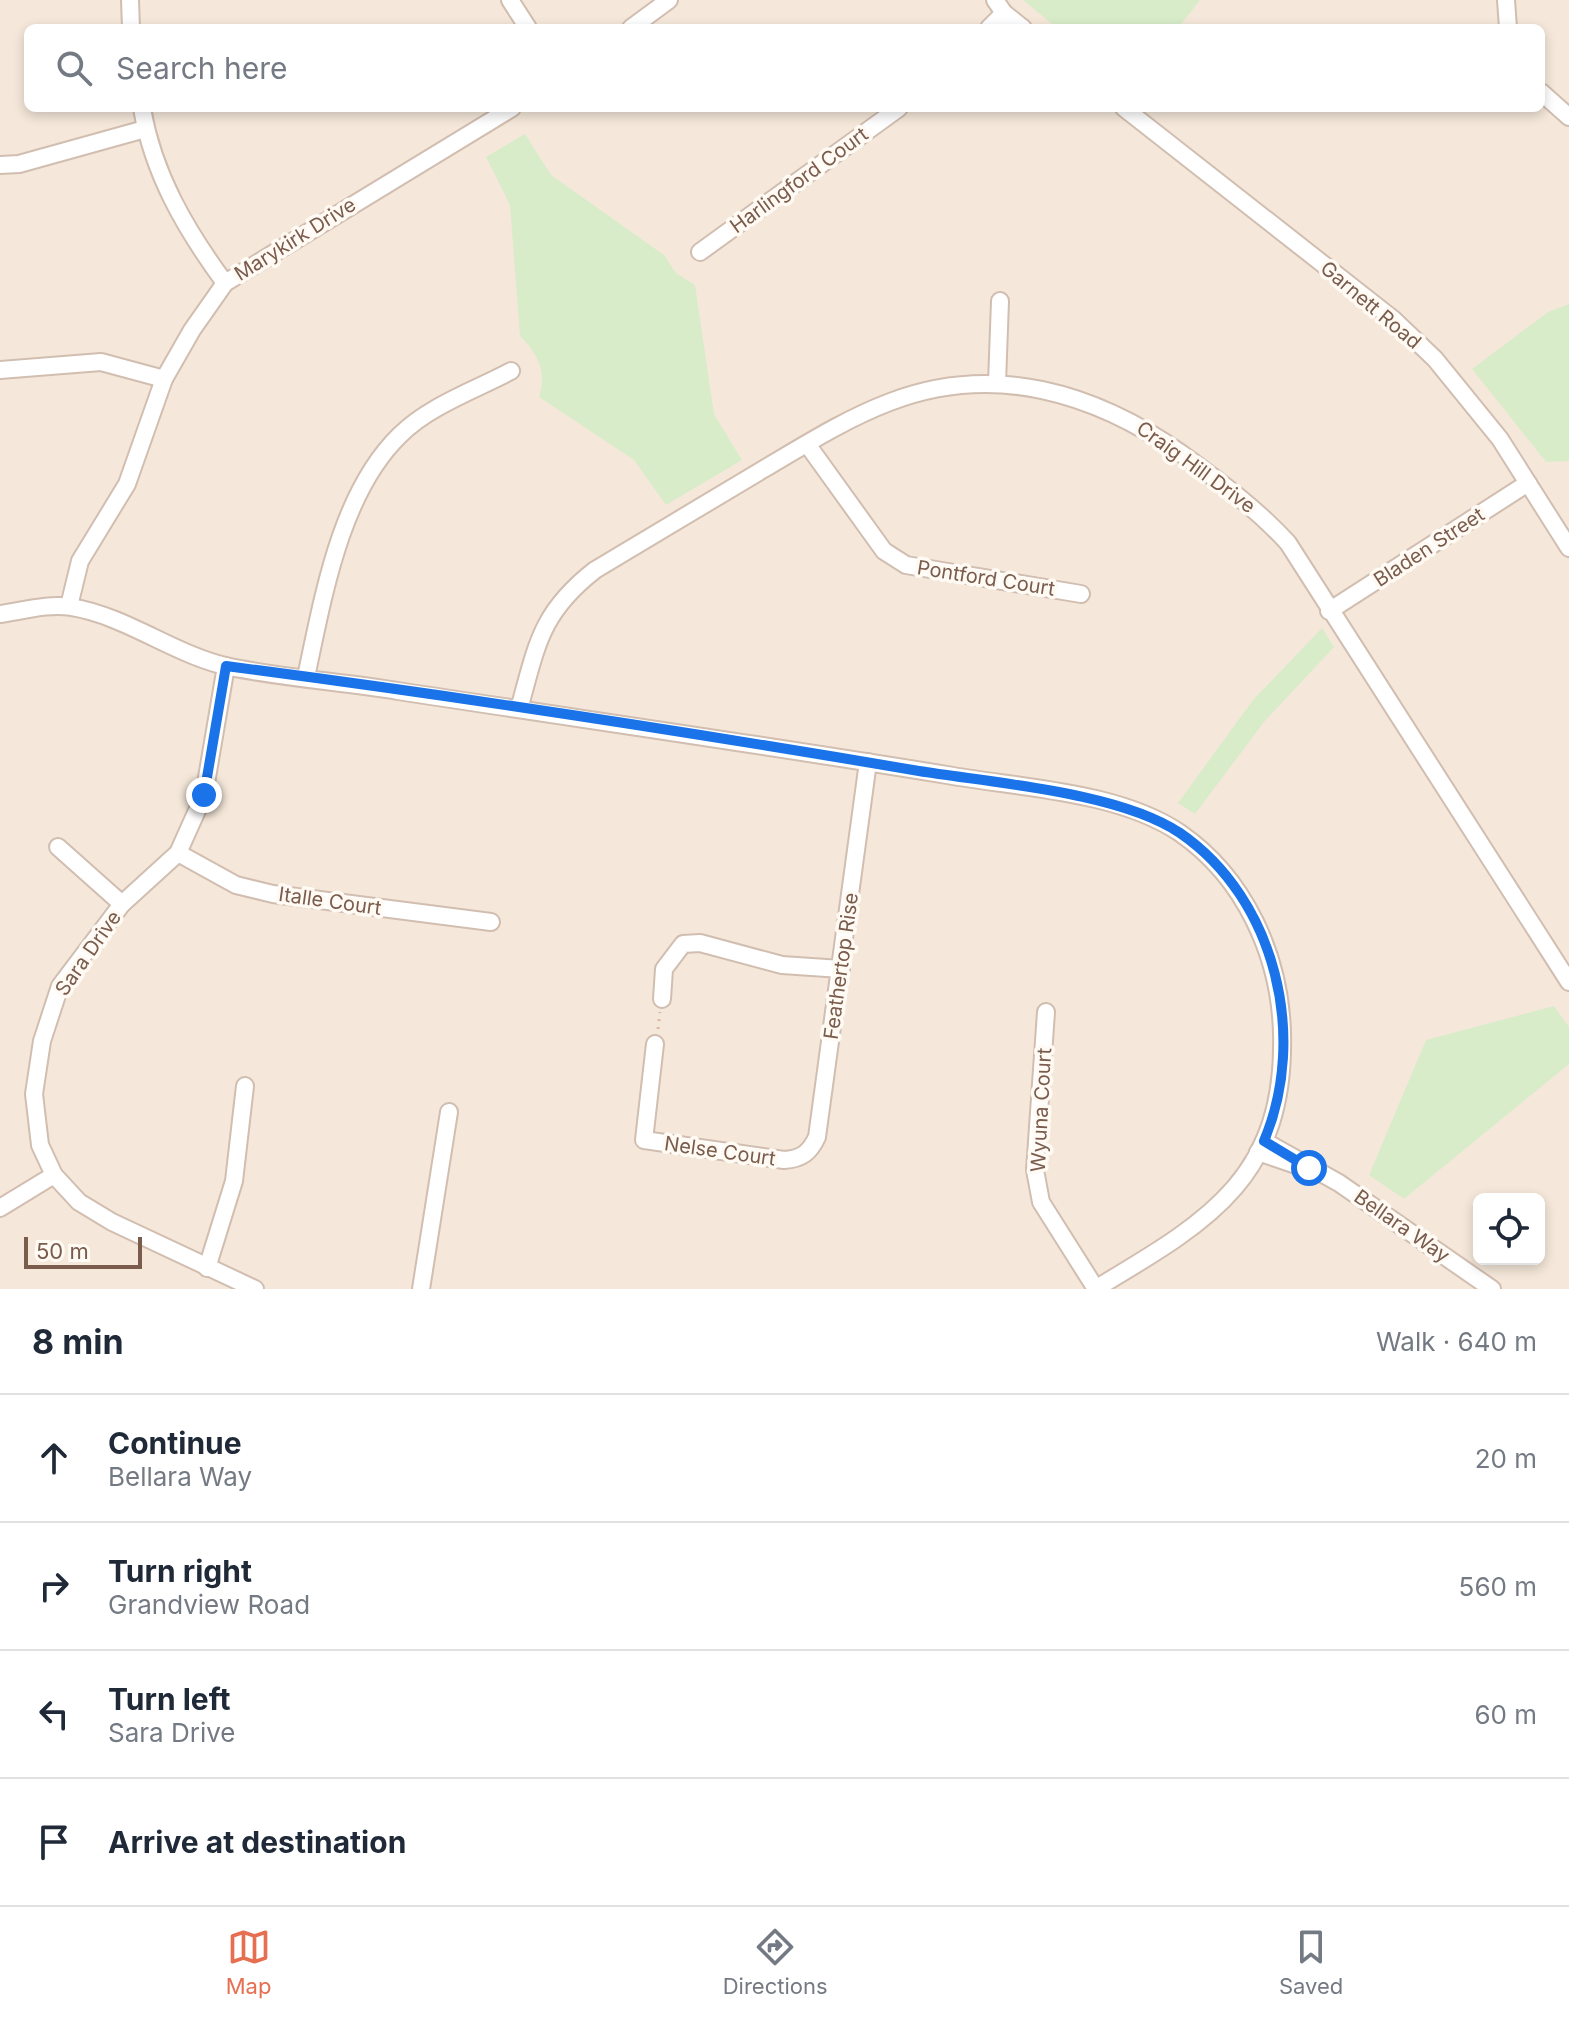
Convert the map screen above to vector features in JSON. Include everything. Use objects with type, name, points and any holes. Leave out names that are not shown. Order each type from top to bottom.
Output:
[{"type":"street","points":[[130,0],[131,24]]},
{"type":"street","points":[[510,0],[525,24]]},
{"type":"street","points":[[636,24],[669,0]]},
{"type":"street","points":[[1506,0],[1508,24]]},
{"type":"street","points":[[999,6],[1019,24]]},
{"type":"street","points":[[1545,96],[1569,117]]},
{"type":"street","points":[[143,112],[145,129],[169,195],[192,238],[225,283]]},
{"type":"street","name":"Marykirk Drive","points":[[69,606],[80,561],[127,484],[164,379],[192,330],[225,283],[505,112]]},
{"type":"street","name":"Harlingford Court","points":[[700,252],[893,112]]},
{"type":"street","name":"Garnett Road","points":[[1129,112],[1393,319],[1461,388],[1569,548]]},
{"type":"street","points":[[0,165],[19,164],[145,129]]},
{"type":"street","points":[[997,383],[1000,301]]},
{"type":"street","points":[[0,370],[101,362],[164,379]]},
{"type":"street","points":[[306,677],[326,584],[359,492],[376,461],[401,433],[426,416],[511,371]]},
{"type":"street","name":"Craig Hill Drive","points":[[519,709],[538,640],[549,615],[569,590],[595,570],[807,444],[869,410],[918,392],[997,383],[1067,395],[1139,424],[1260,512],[1288,543],[1569,982]]},
{"type":"street","name":"Pontford Court","points":[[807,444],[884,551],[906,565],[1081,594]]},
{"type":"street","name":"Bladen Street","points":[[1329,611],[1528,483]]},
{"type":"street","points":[[0,614],[69,606],[121,622],[226,666],[868,762],[1105,802],[1145,814],[1181,834],[1209,859],[1248,909],[1275,969],[1281,1005],[1279,1102],[1261,1146],[1239,1184],[1200,1224],[1096,1289]]},
{"type":"street","name":"Sara Drive","points":[[226,666],[204,795],[178,853],[122,904],[60,986],[48,1017],[34,1094],[40,1145],[54,1175],[79,1202],[112,1222],[255,1289]]},
{"type":"street","name":"Feathertop Rise","points":[[796,1159],[806,1154],[817,1137],[868,762]]},
{"type":"street","points":[[58,847],[122,904]]},
{"type":"street","name":"Italle Court","points":[[178,853],[236,885],[273,894],[491,922]]},
{"type":"street","points":[[662,999],[664,969],[683,944],[700,943],[782,965],[841,969]]},
{"type":"street","name":"Wyuna Court","points":[[1046,1012],[1035,1170],[1041,1202],[1096,1289]]},
{"type":"street","name":"Nelse Court","points":[[655,1044],[644,1140],[796,1159]]},
{"type":"street","points":[[207,1268],[234,1181],[245,1086]]},
{"type":"street","points":[[421,1289],[449,1112]]},
{"type":"street","name":"Bellara Way","points":[[1261,1146],[1339,1183],[1492,1289]]},
{"type":"street","points":[[0,1208],[54,1175]]},
{"type":"path","points":[[655,1044],[662,999]]},
{"type":"shaded area","points":[[0,0],[1569,0],[1569,1289],[0,1289]]},
{"type":"green space","points":[[1023,0],[1200,0],[1181,24],[1052,24]]},
{"type":"green space","points":[[525,134],[551,175],[664,255],[676,273],[695,285],[714,414],[742,460],[666,505],[634,460],[539,397],[542,379],[539,364],[520,336],[510,205],[486,157]]},
{"type":"green space","points":[[1569,304],[1569,461],[1546,462],[1472,369],[1548,312]]},
{"type":"green space","points":[[1322,628],[1334,647],[1264,722],[1195,814],[1178,803],[1253,700]]},
{"type":"green space","points":[[1554,1006],[1569,1027],[1569,1064],[1404,1199],[1369,1175],[1426,1040]]},
{"type":"route","points":[[204,795],[226,666],[868,762],[1105,802],[1145,814],[1181,834],[1209,859],[1232,885],[1263,939],[1275,969],[1282,1036],[1279,1102],[1264,1141],[1309,1168]]}]
